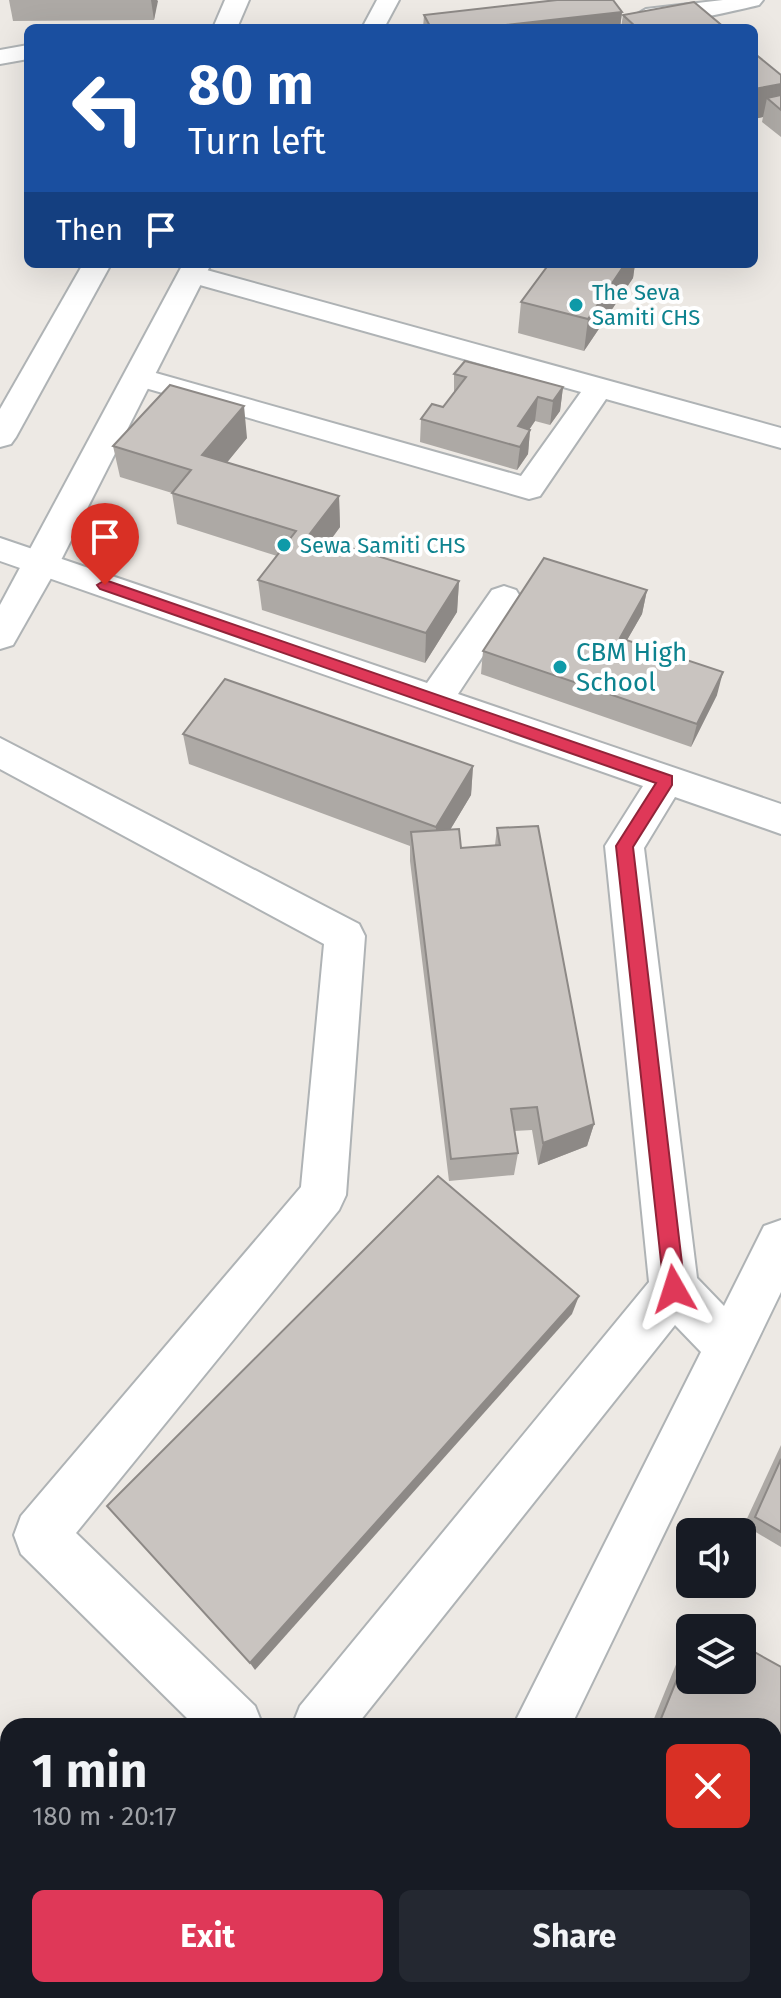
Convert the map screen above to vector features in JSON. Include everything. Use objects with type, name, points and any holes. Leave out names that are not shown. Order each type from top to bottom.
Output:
[{"type":"street","points":[[227,24],[237,0]]},
{"type":"street","points":[[375,24],[388,0]]},
{"type":"street","points":[[705,0],[624,13],[715,9],[747,0]]},
{"type":"street","points":[[0,47],[24,50]]},
{"type":"street","points":[[0,57],[24,52]]},
{"type":"street","points":[[0,437],[95,268]]},
{"type":"street","points":[[0,636],[42,564],[194,269],[598,388],[781,438]]},
{"type":"street","points":[[138,377],[529,489],[598,388]]},
{"type":"street","points":[[0,549],[666,781],[779,814]]},
{"type":"street","points":[[435,700],[504,598]]},
{"type":"street","points":[[0,752],[345,936],[323,1195],[40,1535],[227,1718]]},
{"type":"street","points":[[666,781],[624,846],[674,1289],[727,1344]]},
{"type":"street","points":[[545,1718],[727,1344],[768,1298],[781,1242]]},
{"type":"street","points":[[326,1718],[674,1289]]},
{"type":"building","points":[[557,0],[613,0],[622,12],[516,24],[429,24],[424,15]]},
{"type":"building","points":[[694,2],[720,24],[633,24],[623,15]]},
{"type":"building","points":[[758,56],[781,75],[781,84],[758,88]]},
{"type":"building","points":[[781,95],[781,110],[767,98]]},
{"type":"building","points":[[546,268],[622,268],[588,319],[521,302]]},
{"type":"building","points":[[465,361],[563,387],[553,401],[538,397],[518,426],[530,430],[520,447],[421,419],[432,404],[443,407],[466,377],[454,374]]},
{"type":"building","points":[[170,385],[244,406],[202,455],[339,496],[309,535],[459,581],[426,633],[258,580],[296,531],[172,493],[191,470],[113,446]]},
{"type":"building","name":"CBM High School","points":[[544,558],[647,590],[620,638],[723,672],[697,724],[483,651]]},
{"type":"building","points":[[225,679],[473,766],[436,827],[183,734]]},
{"type":"building","points":[[538,826],[594,1124],[543,1143],[537,1107],[511,1109],[518,1153],[451,1159],[411,832],[459,829],[461,848],[500,845],[497,828]]},
{"type":"building","points":[[438,1176],[579,1296],[250,1663],[107,1506]]},
{"type":"building","points":[[781,1459],[781,1532],[755,1517]]},
{"type":"building","points":[[756,1653],[781,1667],[781,1718],[661,1718],[676,1682],[676,1694],[756,1694]]},
{"type":"place","name":"The Seva Samiti CHS","points":[[576,305]]},
{"type":"place","name":"Sewa Samiti CHS","points":[[284,545]]},
{"type":"place","name":"CBM High School","points":[[560,667]]},
{"type":"route","points":[[105,585],[666,781],[624,846],[674,1289]]}]
